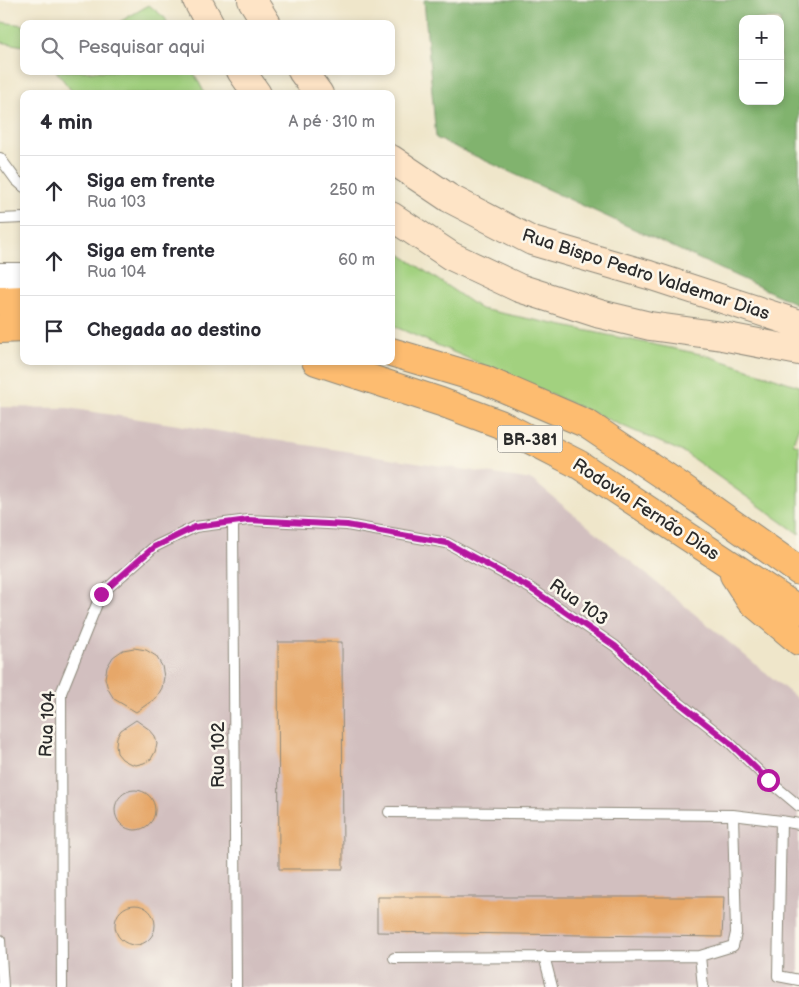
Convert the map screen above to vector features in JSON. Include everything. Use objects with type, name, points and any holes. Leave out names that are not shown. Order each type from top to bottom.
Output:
[{"type":"highway","points":[[0,301],[20,300]]},
{"type":"highway","points":[[0,329],[20,328]]},
{"type":"highway","name":"Rodovia Fernão Dias","points":[[395,353],[485,380],[587,424],[730,521],[799,571]]},
{"type":"highway","name":"Rodovia Fernão Dias","points":[[328,365],[441,402],[500,424],[578,464],[799,610]]},
{"type":"highway","name":"BR-381","points":[[730,521],[799,550]]},
{"type":"highway","name":"BR-381","points":[[723,560],[750,600],[799,641]]},
{"type":"main road","points":[[197,0],[208,20]]},
{"type":"main road","points":[[252,0],[264,20]]},
{"type":"main road","points":[[244,75],[254,90]]},
{"type":"main road","points":[[305,75],[317,90]]},
{"type":"main road","name":"Rua Bispo Pedro Valdemar Dias","points":[[395,163],[449,198],[532,241],[649,275],[799,324]]},
{"type":"main road","name":"Rua Bispo Pedro Valdemar Dias","points":[[395,219],[451,256],[519,288],[600,314],[650,326],[722,336],[799,351]]},
{"type":"street","points":[[0,275],[20,275]]},
{"type":"lane","points":[[0,158],[20,184]]},
{"type":"lane","points":[[0,219],[20,218]]},
{"type":"lane","name":"Rua 103","points":[[233,522],[248,520],[347,525],[447,543],[530,588],[615,646],[668,694],[729,742],[768,780],[799,806]]},
{"type":"lane","name":"Rua 104","points":[[62,987],[62,694],[101,594],[154,547],[195,527],[233,522]]},
{"type":"lane","name":"Rua 102","points":[[233,522],[236,987]]},
{"type":"lane","points":[[389,812],[733,815],[799,824]]},
{"type":"lane","points":[[394,958],[700,956],[733,946],[736,933],[733,815]]},
{"type":"lane","points":[[781,821],[778,976],[799,980]]},
{"type":"lane","points":[[0,940],[2,987]]},
{"type":"lane","points":[[544,956],[552,987]]},
{"type":"lane","points":[[700,956],[703,987]]},
{"type":"shaded area","points":[[0,407],[68,408],[532,480],[799,700],[799,987],[0,987]]},
{"type":"green space","points":[[424,0],[799,0],[799,305],[436,138]]},
{"type":"green space","points":[[149,5],[166,20],[123,20]]},
{"type":"green space","points":[[0,22],[20,24],[20,45],[0,42]]},
{"type":"green space","points":[[59,75],[195,75],[203,90],[71,90]]},
{"type":"green space","points":[[395,251],[481,309],[705,355],[799,386],[799,426],[793,443],[799,446],[799,534],[685,453],[395,327]]},
{"type":"building","points":[[278,642],[342,642],[343,869],[279,869]]},
{"type":"building","points":[[134,648],[146,650],[156,656],[162,666],[164,677],[162,688],[156,698],[136,712],[114,699],[108,689],[105,678],[107,667],[113,657],[123,650]]},
{"type":"building","points":[[136,720],[150,730],[155,736],[157,744],[151,759],[136,765],[122,759],[117,753],[116,745],[117,737],[121,730]]},
{"type":"building","points":[[139,790],[146,793],[152,799],[155,810],[154,818],[146,827],[139,830],[131,830],[124,827],[116,818],[115,806],[118,799],[127,791]]},
{"type":"building","points":[[377,897],[724,897],[722,937],[377,932]]},
{"type":"building","points":[[139,905],[146,908],[152,914],[155,925],[154,933],[146,942],[139,945],[131,945],[124,942],[116,933],[115,921],[118,914],[127,906]]},
{"type":"route","points":[[101,594],[154,547],[195,527],[248,520],[347,525],[447,543],[530,588],[615,646],[668,694],[729,742],[768,780]]}]
